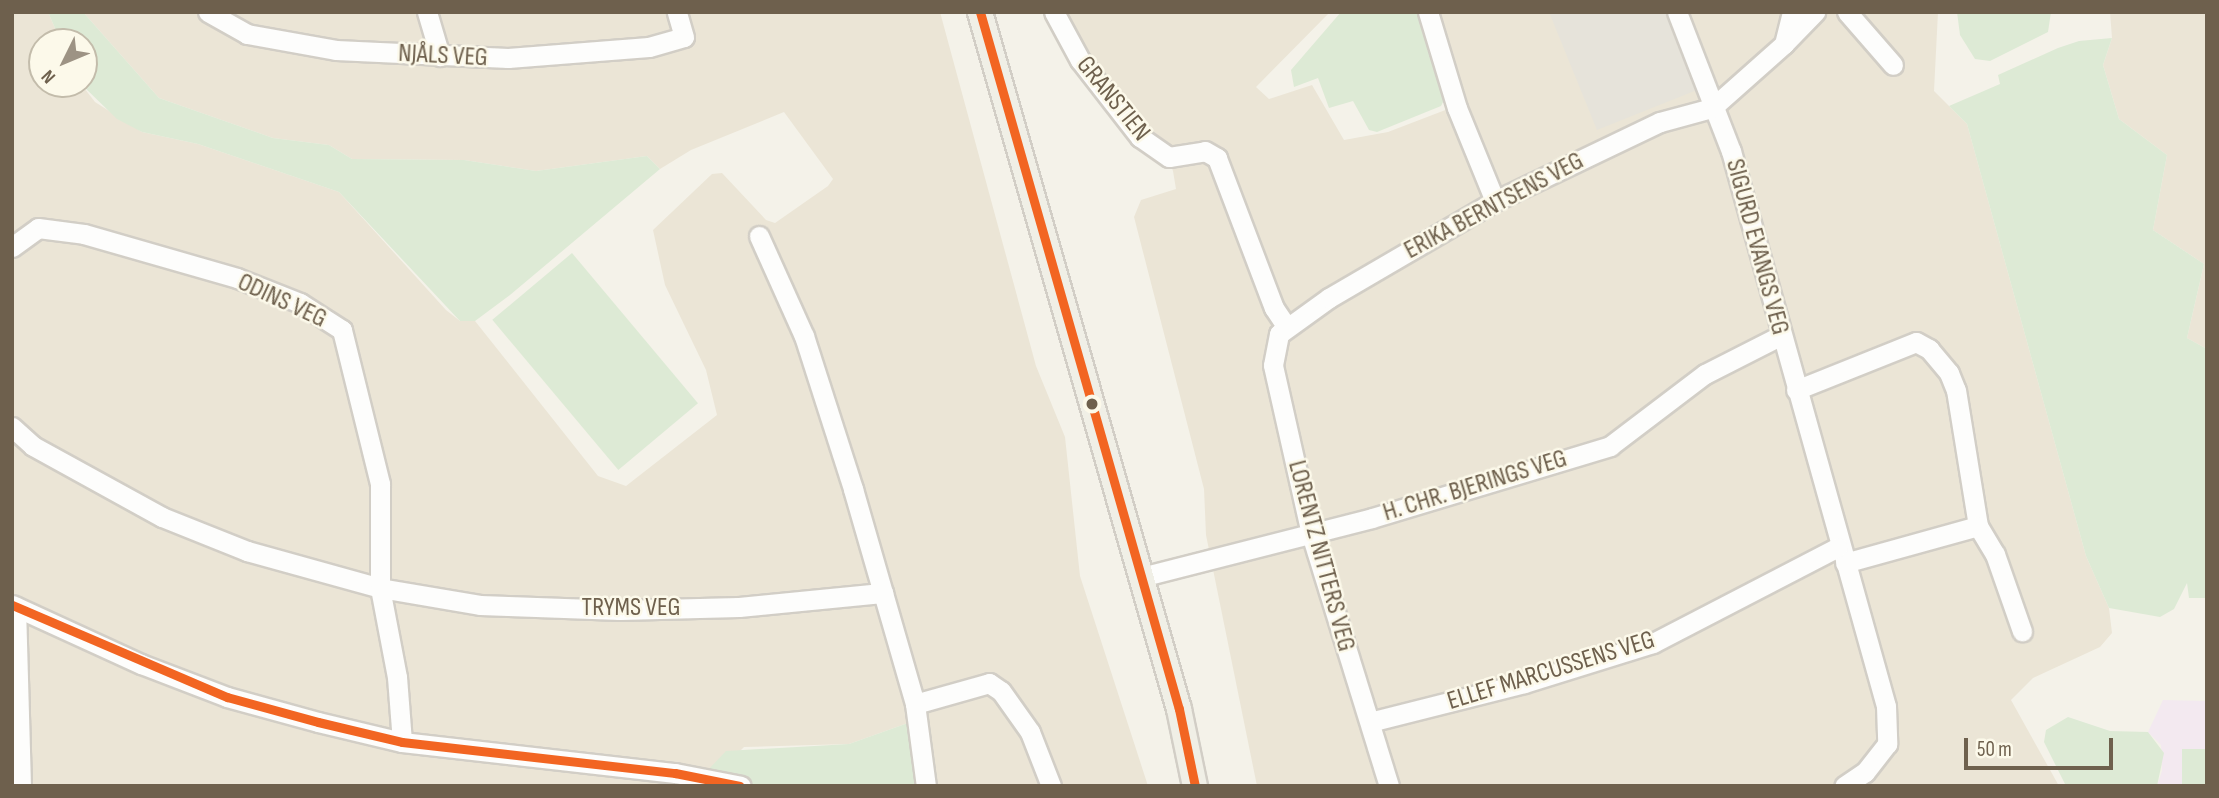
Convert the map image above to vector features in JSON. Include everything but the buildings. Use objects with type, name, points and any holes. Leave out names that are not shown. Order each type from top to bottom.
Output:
[{"type":"main road","points":[[980,12],[1141,577],[1195,786]]},
{"type":"street","name":"NJÅLS VEG","points":[[208,12],[259,36],[336,50],[440,56],[533,56],[649,47],[684,37],[677,12]]},
{"type":"street","points":[[427,12],[440,56]]},
{"type":"street","name":"GRANSTIEN","points":[[1055,12],[1085,69],[1140,137],[1169,157],[1205,151],[1217,158],[1274,308],[1287,327]]},
{"type":"street","points":[[1428,12],[1457,108],[1495,201]]},
{"type":"street","name":"SIGURD EVANGS VEG","points":[[1677,12],[1707,81],[1712,108],[1731,151],[1886,706],[1887,744],[1865,772],[1844,786]]},
{"type":"street","points":[[1784,44],[1792,12]]},
{"type":"street","points":[[1712,108],[1784,44],[1815,12]]},
{"type":"street","points":[[1847,12],[1893,65]]},
{"type":"street","name":"ERIKA BERNTSENS VEG","points":[[1287,327],[1495,201],[1660,122],[1712,108]]},
{"type":"street","name":"ODINS VEG","points":[[12,247],[38,228],[84,234],[237,278],[300,303],[342,330],[380,484],[380,588],[397,677],[402,742]]},
{"type":"street","points":[[759,236],[804,336],[883,593],[915,704],[926,786]]},
{"type":"street","name":"LORENTZ NITTERS VEG","points":[[1287,327],[1273,349],[1273,365],[1311,534],[1389,786]]},
{"type":"street","name":"H. CHR. BJERINGS VEG","points":[[1141,577],[1311,534],[1610,446],[1705,374],[1782,335]]},
{"type":"street","points":[[1796,390],[1916,342],[1929,349],[1949,373],[1956,390],[1978,526],[1995,554],[2022,631]]},
{"type":"street","points":[[12,427],[33,446],[162,517],[247,551],[380,588]]},
{"type":"street","points":[[1842,555],[1978,526]]},
{"type":"street","name":"ELLEF MARCUSSENS VEG","points":[[1370,722],[1524,683],[1653,643],[1842,555]]},
{"type":"street","name":"TRYMS VEG","points":[[380,588],[480,605],[620,610],[739,607],[883,593]]},
{"type":"street","points":[[21,786],[14,606],[141,664],[227,696],[402,742],[676,773],[741,786]]},
{"type":"street","points":[[915,704],[989,683],[1001,691],[1031,732],[1051,786]]},
{"type":"shaded area","points":[[12,12],[48,12],[55,28],[28,28],[28,98],[92,98],[142,132],[198,144],[339,192],[446,310],[460,321],[475,321],[598,476],[626,486],[717,415],[706,370],[665,285],[653,230],[712,174],[722,173],[766,220],[775,223],[828,186],[833,179],[784,112],[691,150],[660,169],[647,156],[536,171],[464,160],[352,159],[329,145],[273,138],[159,98],[83,12],[940,12],[1036,366],[1065,437],[1080,576],[1148,786],[934,786],[908,723],[849,744],[744,747],[705,786],[12,786]]},
{"type":"shaded area","points":[[1056,12],[1330,12],[1256,87],[1269,99],[1312,85],[1344,140],[1388,132],[1448,109],[1429,12],[1938,12],[1934,91],[1967,124],[2086,556],[2109,608],[2112,633],[2100,647],[2033,678],[2011,700],[2059,786],[1257,786],[1206,535],[1204,489],[1134,217],[1141,200],[1176,189],[1173,171],[1166,154],[1117,99]]},
{"type":"shaded area","points":[[1549,12],[1670,12],[1702,88],[1597,130]]},
{"type":"shaded area","points":[[2110,12],[2207,12],[2207,349],[2187,338],[2204,264],[2153,230],[2167,155],[2119,119],[2103,65],[2112,38]]},
{"type":"shaded area","points":[[2163,700],[2207,701],[2207,786],[2157,786],[2162,771],[2161,745],[2148,732]]},
{"type":"green space","points":[[48,12],[83,12],[97,28],[55,28]]},
{"type":"green space","points":[[1341,12],[1419,12],[1448,92],[1441,106],[1377,132],[1369,130],[1353,101],[1329,108],[1318,78],[1294,87],[1291,70]]},
{"type":"green space","points":[[1957,12],[2051,12],[2048,32],[1990,61],[1975,59],[1960,35]]},
{"type":"green space","points":[[98,29],[159,98],[273,138],[329,145],[352,159],[464,160],[536,171],[647,156],[660,169],[510,295],[475,321],[460,321],[339,192],[198,144],[142,132],[117,119],[95,98],[98,98]]},
{"type":"green space","points":[[2112,38],[2103,65],[2119,119],[2167,155],[2153,230],[2204,264],[2187,338],[2207,349],[2207,598],[2189,598],[2187,583],[2174,609],[2160,617],[2109,608],[2086,556],[1967,124],[1949,106],[2000,84],[1998,75],[2058,48],[2079,41]]},
{"type":"green space","points":[[572,253],[698,403],[618,470],[492,320]]},
{"type":"green space","points":[[2068,717],[2110,731],[2148,732],[2164,753],[2157,786],[2066,786],[2044,742],[2046,730]]},
{"type":"green space","points":[[908,723],[925,726],[930,734],[934,786],[705,786],[707,771],[726,751],[849,744]]},
{"type":"green space","points":[[2182,749],[2207,749],[2207,786],[2182,786]]},
{"type":"transit line","points":[[980,12],[1179,709],[1195,786]]},
{"type":"transit line","points":[[12,605],[227,697],[318,722],[402,742],[675,773],[740,786]]}]
